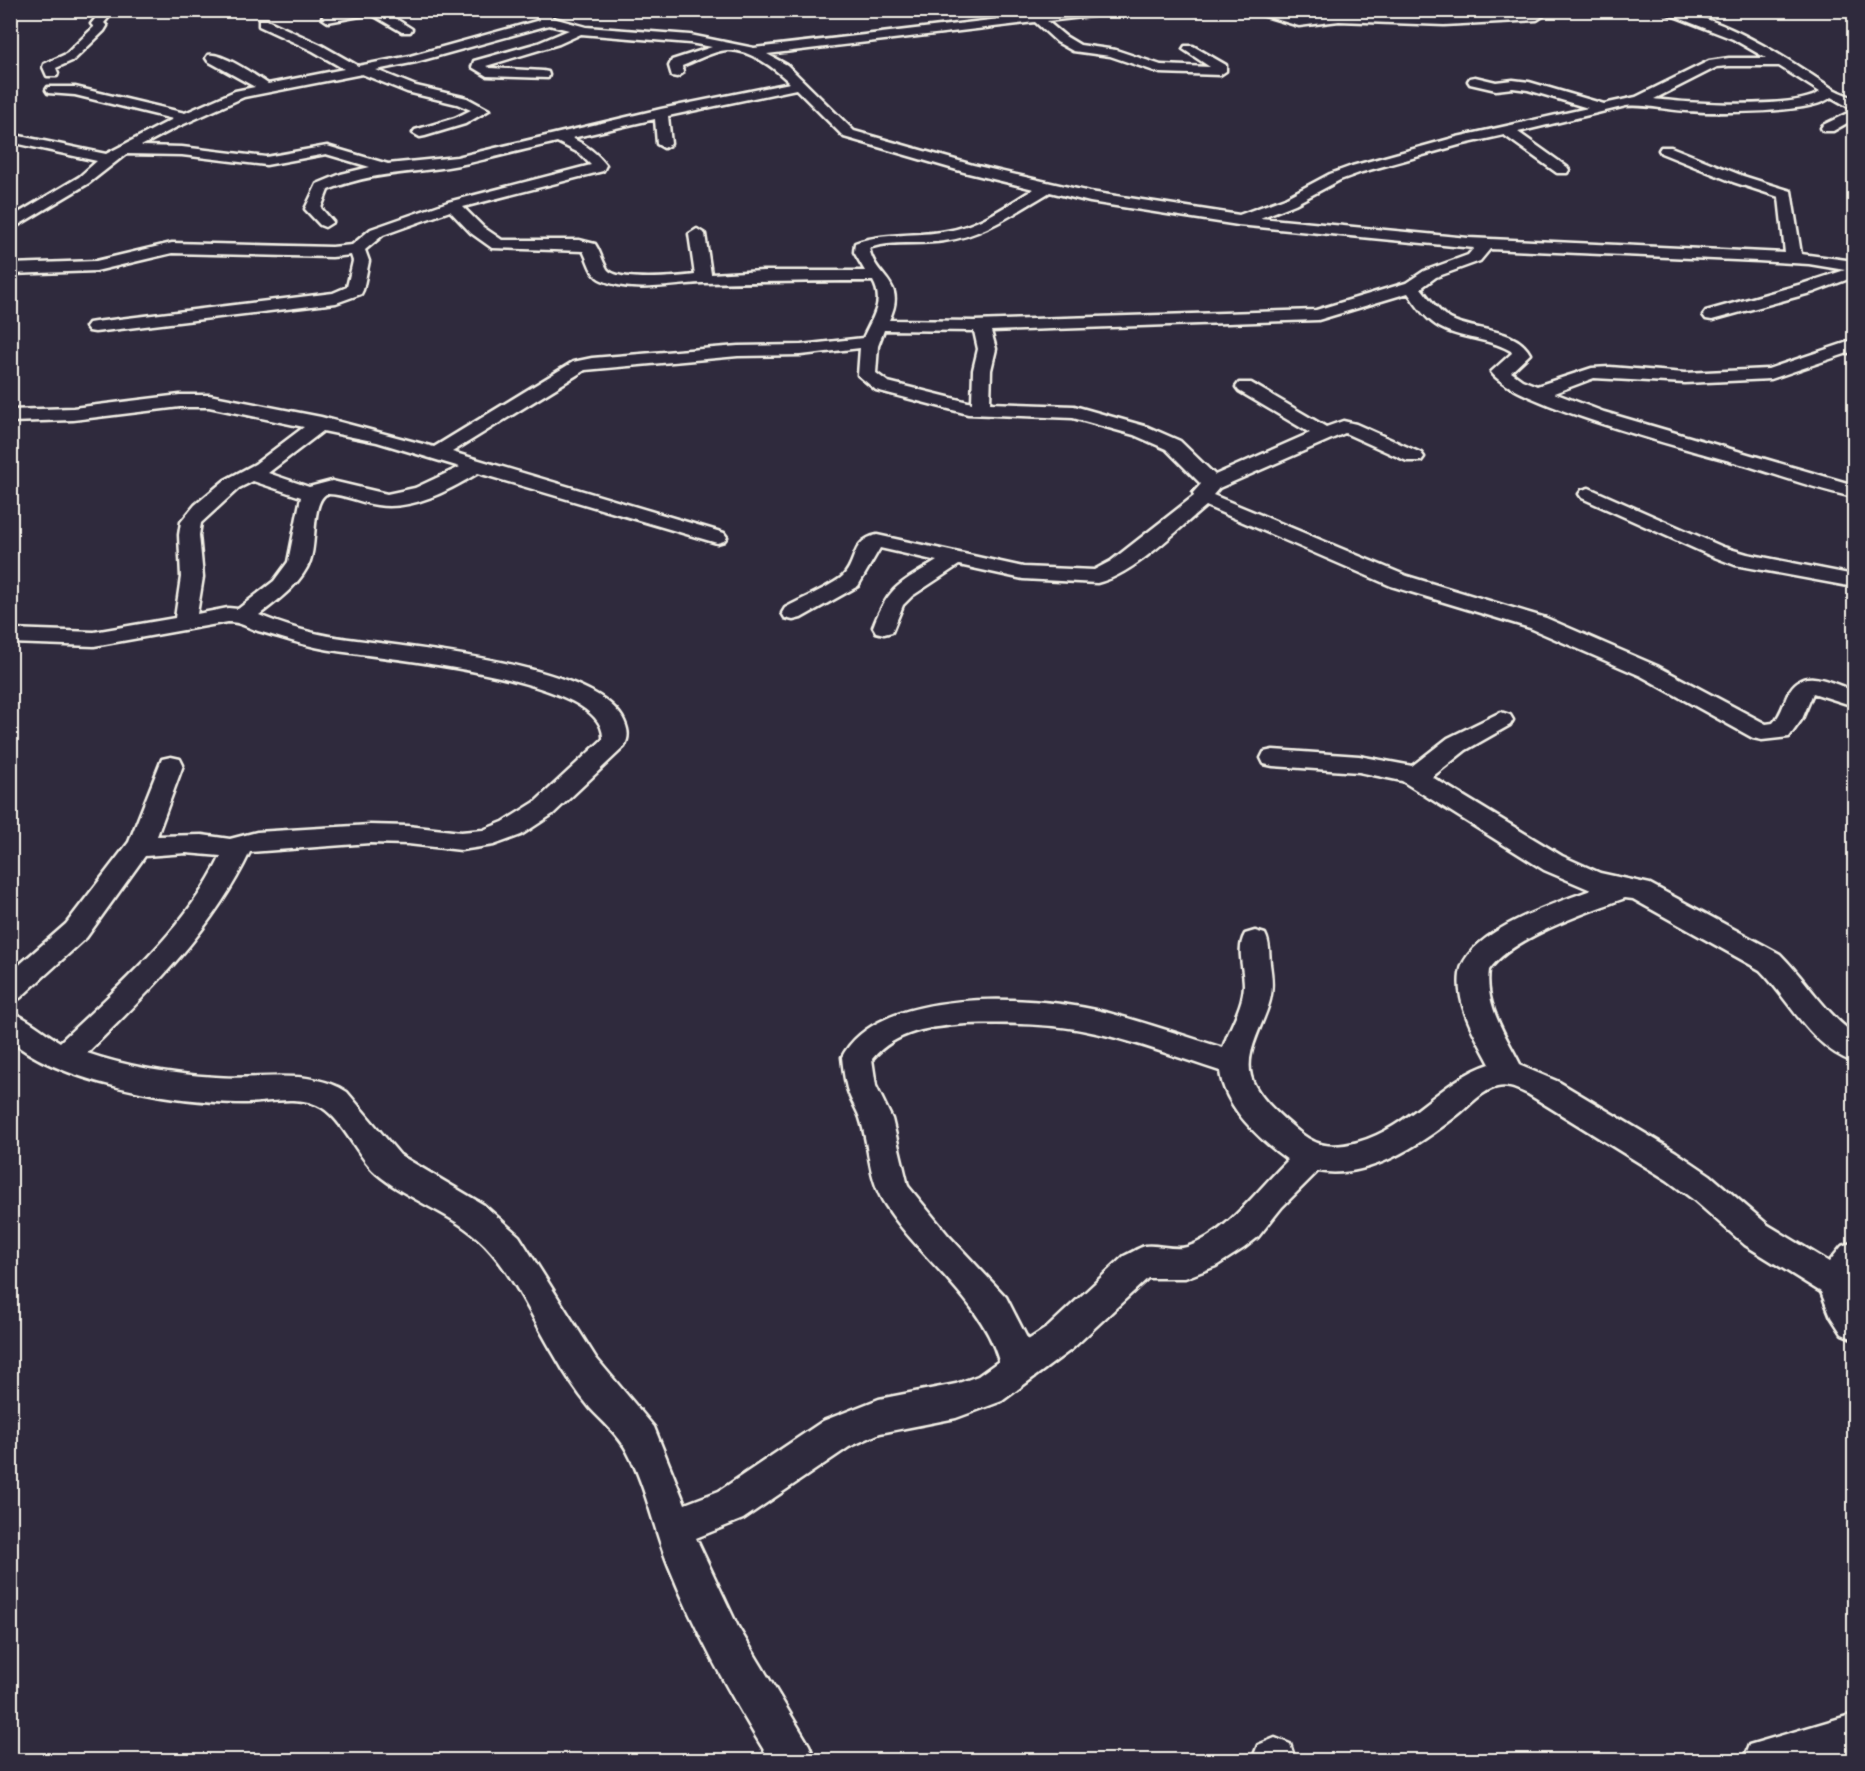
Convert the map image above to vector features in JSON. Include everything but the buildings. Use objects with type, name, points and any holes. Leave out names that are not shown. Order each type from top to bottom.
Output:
[{"type":"street","points":[[52,73],[49,67],[70,57],[100,28],[97,24],[109,10]]},
{"type":"street","points":[[328,18],[372,10],[406,29]]},
{"type":"street","points":[[537,10],[549,21],[579,30],[690,39],[729,45],[754,52],[775,62],[839,126],[857,137],[1046,188],[1124,203],[1238,220],[1485,244],[1794,258],[1854,266]]},
{"type":"street","points":[[754,52],[1109,10]]},
{"type":"street","points":[[1251,10],[1299,22],[1339,14],[1444,21],[1536,16]]},
{"type":"street","points":[[1664,10],[1728,32],[1854,106]]},
{"type":"street","points":[[934,19],[947,30]]},
{"type":"street","points":[[1038,20],[1061,39],[1077,48],[1120,55],[1139,64],[1160,69],[1220,71],[1221,68],[1189,49]]},
{"type":"street","points":[[10,225],[54,196],[84,180],[109,159],[187,118],[240,94],[426,56],[549,21]]},
{"type":"street","points":[[263,23],[361,71],[422,92],[462,101],[482,110],[460,121],[420,133]]},
{"type":"street","points":[[543,75],[487,72],[478,67],[479,64],[493,59],[554,43],[579,30]]},
{"type":"street","points":[[677,73],[675,66],[677,63],[729,45]]},
{"type":"street","points":[[212,58],[248,76],[265,88]]},
{"type":"street","points":[[1238,220],[1290,201],[1335,177],[1357,169],[1428,148],[1639,101],[1714,64],[1781,62]]},
{"type":"street","points":[[1476,81],[1496,86],[1519,84],[1604,108]]},
{"type":"street","points":[[325,222],[314,209],[319,192],[326,184],[388,168],[457,161],[799,85]]},
{"type":"street","points":[[53,90],[75,92],[187,118]]},
{"type":"street","points":[[1639,101],[1685,107],[1737,108],[1800,102],[1854,90]]},
{"type":"street","points":[[661,114],[664,144]]},
{"type":"street","points":[[1828,128],[1854,114]]},
{"type":"street","points":[[1506,130],[1562,170]]},
{"type":"street","points":[[10,269],[96,266],[172,248],[332,252],[357,249],[377,232],[453,205],[598,168],[599,165],[584,150],[559,137]]},
{"type":"street","points":[[10,138],[109,159]]},
{"type":"street","points":[[125,150],[183,151],[267,161],[327,150],[388,168]]},
{"type":"street","points":[[1666,150],[1738,179],[1786,194],[1794,258]]},
{"type":"street","points":[[1046,188],[982,224],[957,234],[876,241],[861,246],[862,255],[888,296],[886,310],[874,334],[867,375],[872,381],[897,391],[981,409],[1074,412],[1141,431],[1173,445],[1208,491],[1399,581],[1538,623],[1596,647],[1688,690],[1762,732],[1780,731],[1790,719],[1801,692],[1808,684],[1854,699]]},
{"type":"street","points":[[453,205],[477,230],[498,245],[589,247],[600,272],[611,280],[877,276]]},
{"type":"street","points":[[697,234],[700,268],[704,278]]},
{"type":"street","points":[[436,454],[540,388],[579,366],[592,363],[738,351],[801,350],[874,334],[981,326],[1296,317],[1332,312],[1372,297],[1412,287],[1430,274],[1474,258],[1485,244]]},
{"type":"street","points":[[95,327],[336,298],[355,290],[361,261],[357,249]]},
{"type":"street","points":[[1712,315],[1808,288],[1854,272]]},
{"type":"street","points":[[1412,287],[1441,321],[1511,343],[1518,348],[1521,354],[1500,372],[1510,381],[1535,393],[1597,416],[1854,490]]},
{"type":"street","points":[[981,326],[987,349],[982,370],[981,409]]},
{"type":"street","points":[[1535,393],[1592,373],[1610,372],[1685,378],[1771,374],[1854,345]]},
{"type":"street","points":[[1245,387],[1324,434]]},
{"type":"street","points":[[10,416],[73,414],[180,401],[209,400],[381,437],[717,537]]},
{"type":"street","points":[[187,624],[186,612],[192,577],[189,535],[191,522],[202,509],[232,484],[253,474],[321,423]]},
{"type":"street","points":[[794,613],[850,581],[856,574],[866,548],[872,542],[884,541],[954,559],[1023,573],[1097,577],[1119,566],[1208,491],[1324,434],[1343,427],[1349,428],[1414,457]]},
{"type":"street","points":[[253,474],[311,494],[326,486],[335,486],[369,499],[388,500],[411,496],[454,479],[476,466]]},
{"type":"street","points":[[243,616],[268,598],[298,564],[305,547],[311,494]]},
{"type":"street","points":[[1589,494],[1716,551],[1743,560],[1854,580]]},
{"type":"street","points":[[884,627],[893,603],[904,591],[954,559]]},
{"type":"street","points":[[10,636],[94,639],[228,615],[243,616],[263,625],[324,642],[492,667],[536,677],[577,694],[609,716],[616,728],[615,741],[542,810],[493,836],[454,842],[408,836],[282,839],[240,845],[223,880],[179,941],[137,986],[63,1058]]},
{"type":"street","points":[[1415,777],[1457,744],[1501,720]]},
{"type":"street","points":[[1273,758],[1359,764],[1395,770],[1415,777],[1553,863],[1587,879],[1625,887],[1656,899],[1770,962],[1787,979],[1823,1027],[1854,1050]]},
{"type":"street","points":[[140,848],[171,765]]},
{"type":"street","points":[[10,990],[76,931],[133,852],[140,848],[211,844],[237,850]]},
{"type":"street","points":[[1511,1075],[1481,1015],[1474,986],[1476,965],[1493,948],[1530,926],[1625,887]]},
{"type":"street","points":[[1255,941],[1254,959],[1258,986],[1255,1002],[1237,1043],[1236,1076],[1243,1093],[1266,1122],[1290,1144],[1311,1157],[1343,1159],[1370,1153],[1400,1139],[1493,1074],[1511,1075],[1541,1088],[1693,1180],[1745,1227],[1778,1251],[1844,1270],[1843,1306],[1854,1323]]},
{"type":"street","points":[[1019,1368],[1011,1340],[994,1308],[936,1245],[897,1196],[890,1183],[876,1119],[861,1086],[856,1057],[866,1044],[879,1035],[895,1026],[918,1019],[948,1014],[1013,1012],[1094,1021],[1236,1064]]},
{"type":"street","points":[[10,1023],[33,1042],[63,1058],[151,1080],[206,1089],[316,1092],[330,1097],[345,1108],[362,1136],[390,1166],[473,1216],[496,1234],[512,1251],[587,1375],[631,1423],[656,1475],[702,1598],[794,1761]]},
{"type":"street","points":[[674,1527],[730,1506],[836,1434],[879,1416],[956,1401],[989,1389],[1060,1338],[1136,1266],[1146,1261],[1185,1263],[1233,1238],[1311,1157]]},
{"type":"street","points":[[1764,1761],[1854,1735]]}]
